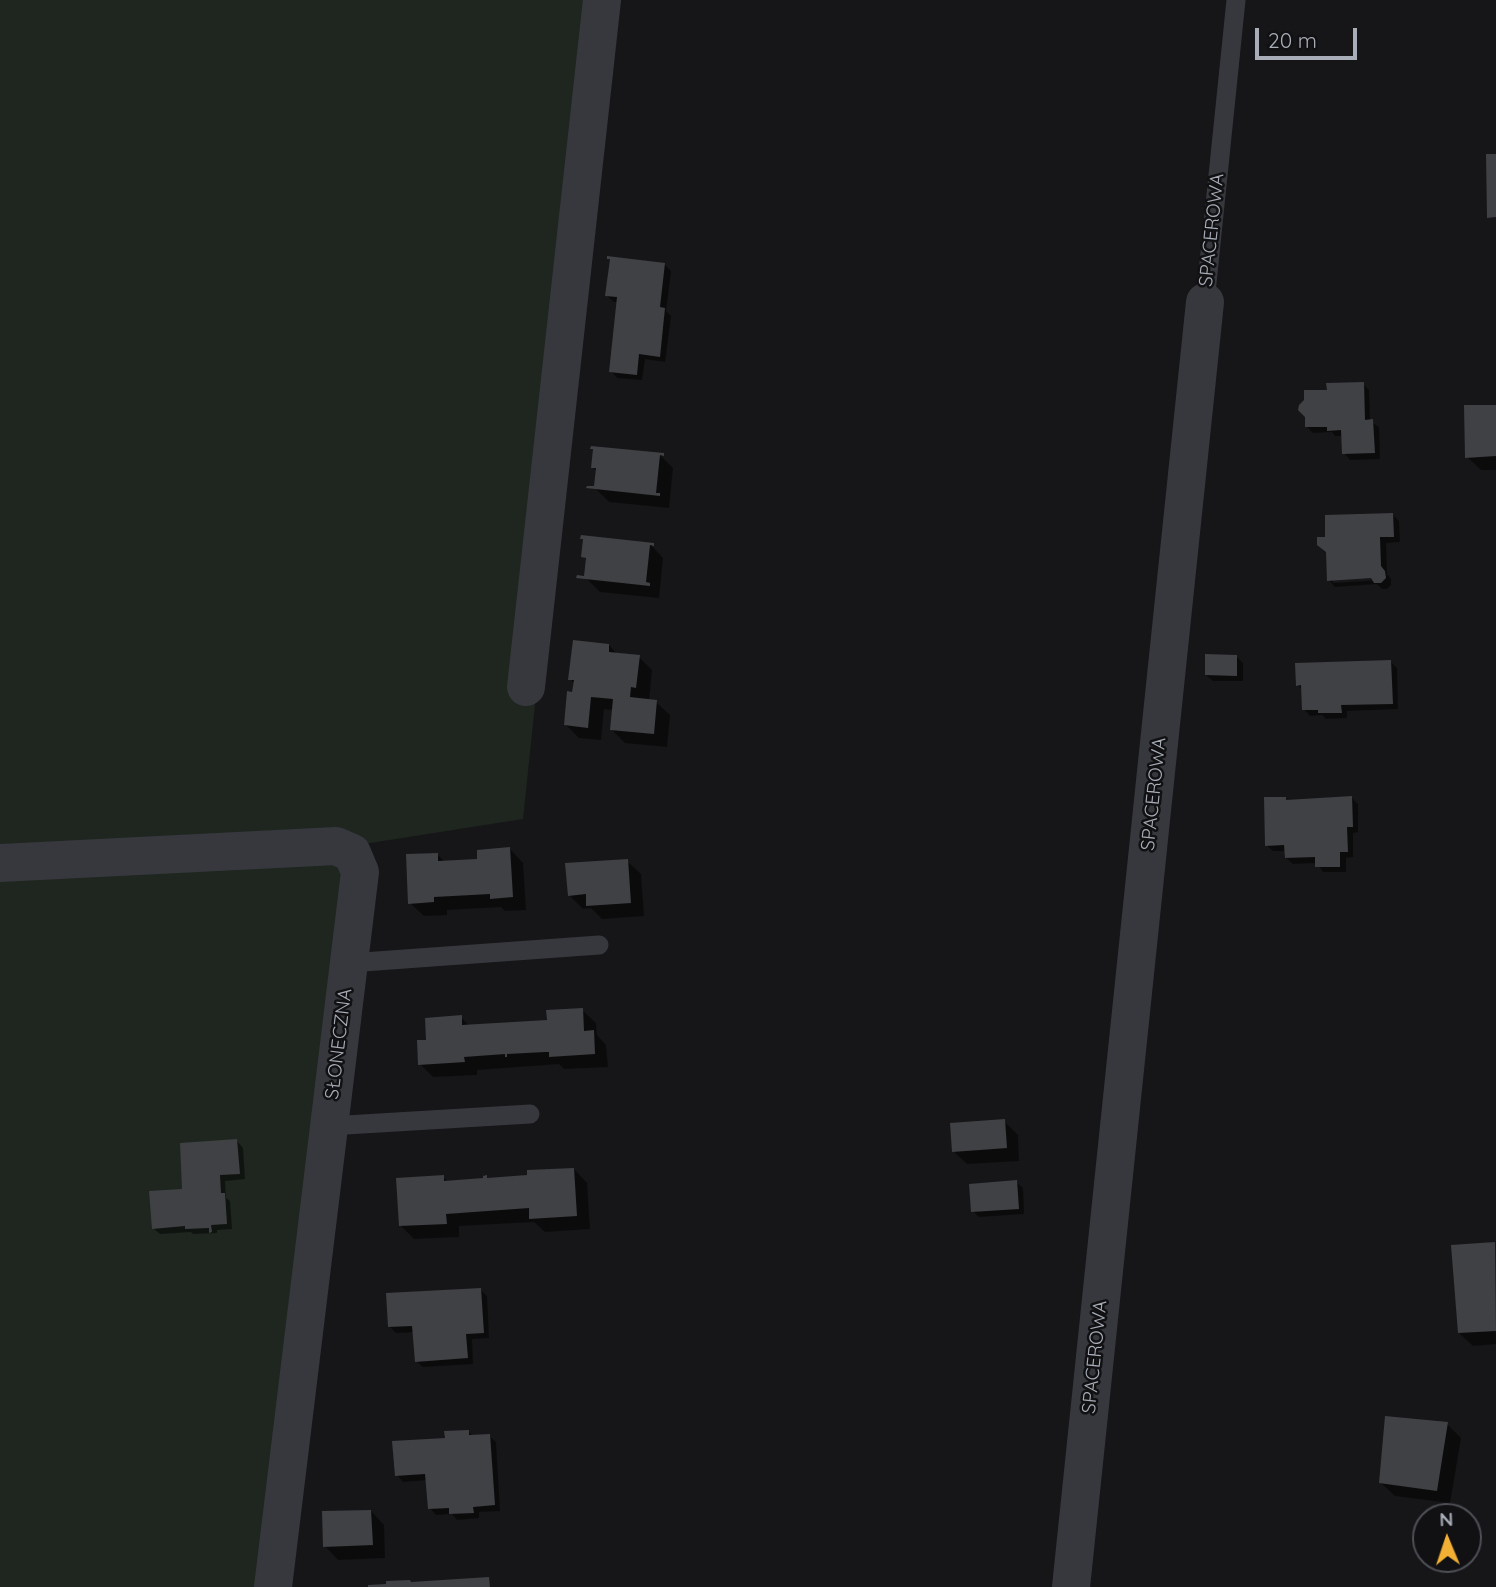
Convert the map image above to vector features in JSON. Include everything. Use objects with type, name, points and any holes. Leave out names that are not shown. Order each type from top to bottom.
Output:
[{"type":"street","points":[[526,687],[602,0]]},
{"type":"street","name":"SPACEROWA","points":[[1071,1587],[1205,302]]},
{"type":"street","name":"SŁONECZNA","points":[[0,863],[336,845],[352,853],[360,872],[273,1587]]},
{"type":"lane","name":"SPACEROWA","points":[[1205,302],[1236,0]]},
{"type":"lane","points":[[349,963],[599,945]]},
{"type":"lane","points":[[329,1126],[530,1114]]},
{"type":"shaded area","points":[[0,0],[609,0],[523,819],[364,844],[255,1587],[0,1587]]},
{"type":"building","points":[[1486,154],[1496,154],[1496,217],[1487,218]]},
{"type":"building","points":[[607,256],[665,263],[660,307],[665,308],[660,357],[639,354],[637,375],[609,372],[617,297],[605,296],[610,259],[607,259]]},
{"type":"building","points":[[1364,382],[1365,420],[1373,419],[1375,453],[1342,454],[1341,430],[1327,431],[1327,427],[1305,427],[1305,417],[1298,410],[1299,405],[1304,400],[1304,390],[1327,390],[1326,383]]},
{"type":"building","points":[[1464,405],[1496,405],[1496,456],[1465,458]]},
{"type":"building","points":[[591,446],[664,453],[664,456],[660,455],[656,493],[660,493],[660,496],[586,488],[594,486],[596,468],[591,468]]},
{"type":"building","points":[[1393,513],[1394,537],[1380,537],[1381,566],[1386,578],[1381,583],[1374,583],[1371,578],[1327,581],[1326,552],[1317,545],[1317,537],[1325,537],[1325,515]]},
{"type":"building","points":[[581,535],[654,543],[654,546],[650,545],[646,582],[650,583],[650,586],[576,578],[577,575],[584,576],[586,558],[581,557]]},
{"type":"building","points":[[573,640],[609,644],[609,652],[640,655],[636,688],[631,687],[630,697],[657,700],[654,734],[610,730],[613,699],[591,697],[588,728],[564,725],[567,691],[572,692],[574,680],[568,680]]},
{"type":"building","points":[[1205,654],[1237,655],[1237,676],[1205,675]]},
{"type":"building","points":[[1391,660],[1393,704],[1341,705],[1342,713],[1302,710],[1301,685],[1296,686],[1295,663]]},
{"type":"building","points":[[1352,796],[1353,827],[1347,827],[1348,852],[1340,852],[1340,867],[1315,867],[1315,857],[1285,858],[1284,845],[1265,846],[1264,797],[1286,797],[1286,800]]},
{"type":"building","points":[[510,847],[513,897],[490,899],[490,894],[434,897],[434,902],[408,904],[406,854],[438,853],[438,861],[477,859],[477,850]]},
{"type":"building","points":[[628,859],[631,903],[586,906],[586,894],[568,896],[565,863]]},
{"type":"building","points":[[583,1008],[584,1031],[594,1030],[595,1054],[549,1057],[549,1052],[545,1052],[507,1054],[505,1057],[505,1054],[464,1057],[465,1062],[418,1065],[417,1040],[426,1040],[425,1018],[462,1015],[462,1025],[547,1020],[546,1010]]},
{"type":"building","points":[[1005,1119],[1007,1148],[952,1152],[950,1123]]},
{"type":"building","points":[[237,1139],[240,1174],[220,1175],[221,1193],[225,1193],[227,1224],[211,1225],[212,1232],[209,1233],[209,1228],[185,1229],[185,1226],[152,1229],[149,1191],[182,1189],[180,1143]]},
{"type":"building","points":[[574,1168],[577,1216],[529,1219],[529,1208],[446,1214],[447,1224],[399,1226],[396,1178],[444,1175],[444,1181],[483,1178],[487,1175],[487,1178],[527,1175],[527,1170]]},
{"type":"building","points":[[1017,1180],[1019,1209],[971,1212],[969,1184]]},
{"type":"building","points":[[1495,1242],[1496,1331],[1458,1333],[1451,1245]]},
{"type":"building","points":[[481,1288],[484,1333],[466,1334],[468,1358],[415,1362],[412,1326],[388,1327],[386,1293]]},
{"type":"building","points":[[1385,1416],[1448,1422],[1437,1491],[1379,1483]]},
{"type":"building","points":[[469,1430],[469,1435],[490,1434],[495,1505],[473,1507],[474,1513],[449,1514],[449,1508],[428,1509],[425,1474],[395,1476],[392,1441],[445,1438],[444,1431]]},
{"type":"building","points":[[371,1510],[373,1545],[323,1547],[322,1511]]},
{"type":"building","points":[[489,1577],[490,1587],[368,1587],[386,1584],[386,1581]]}]
